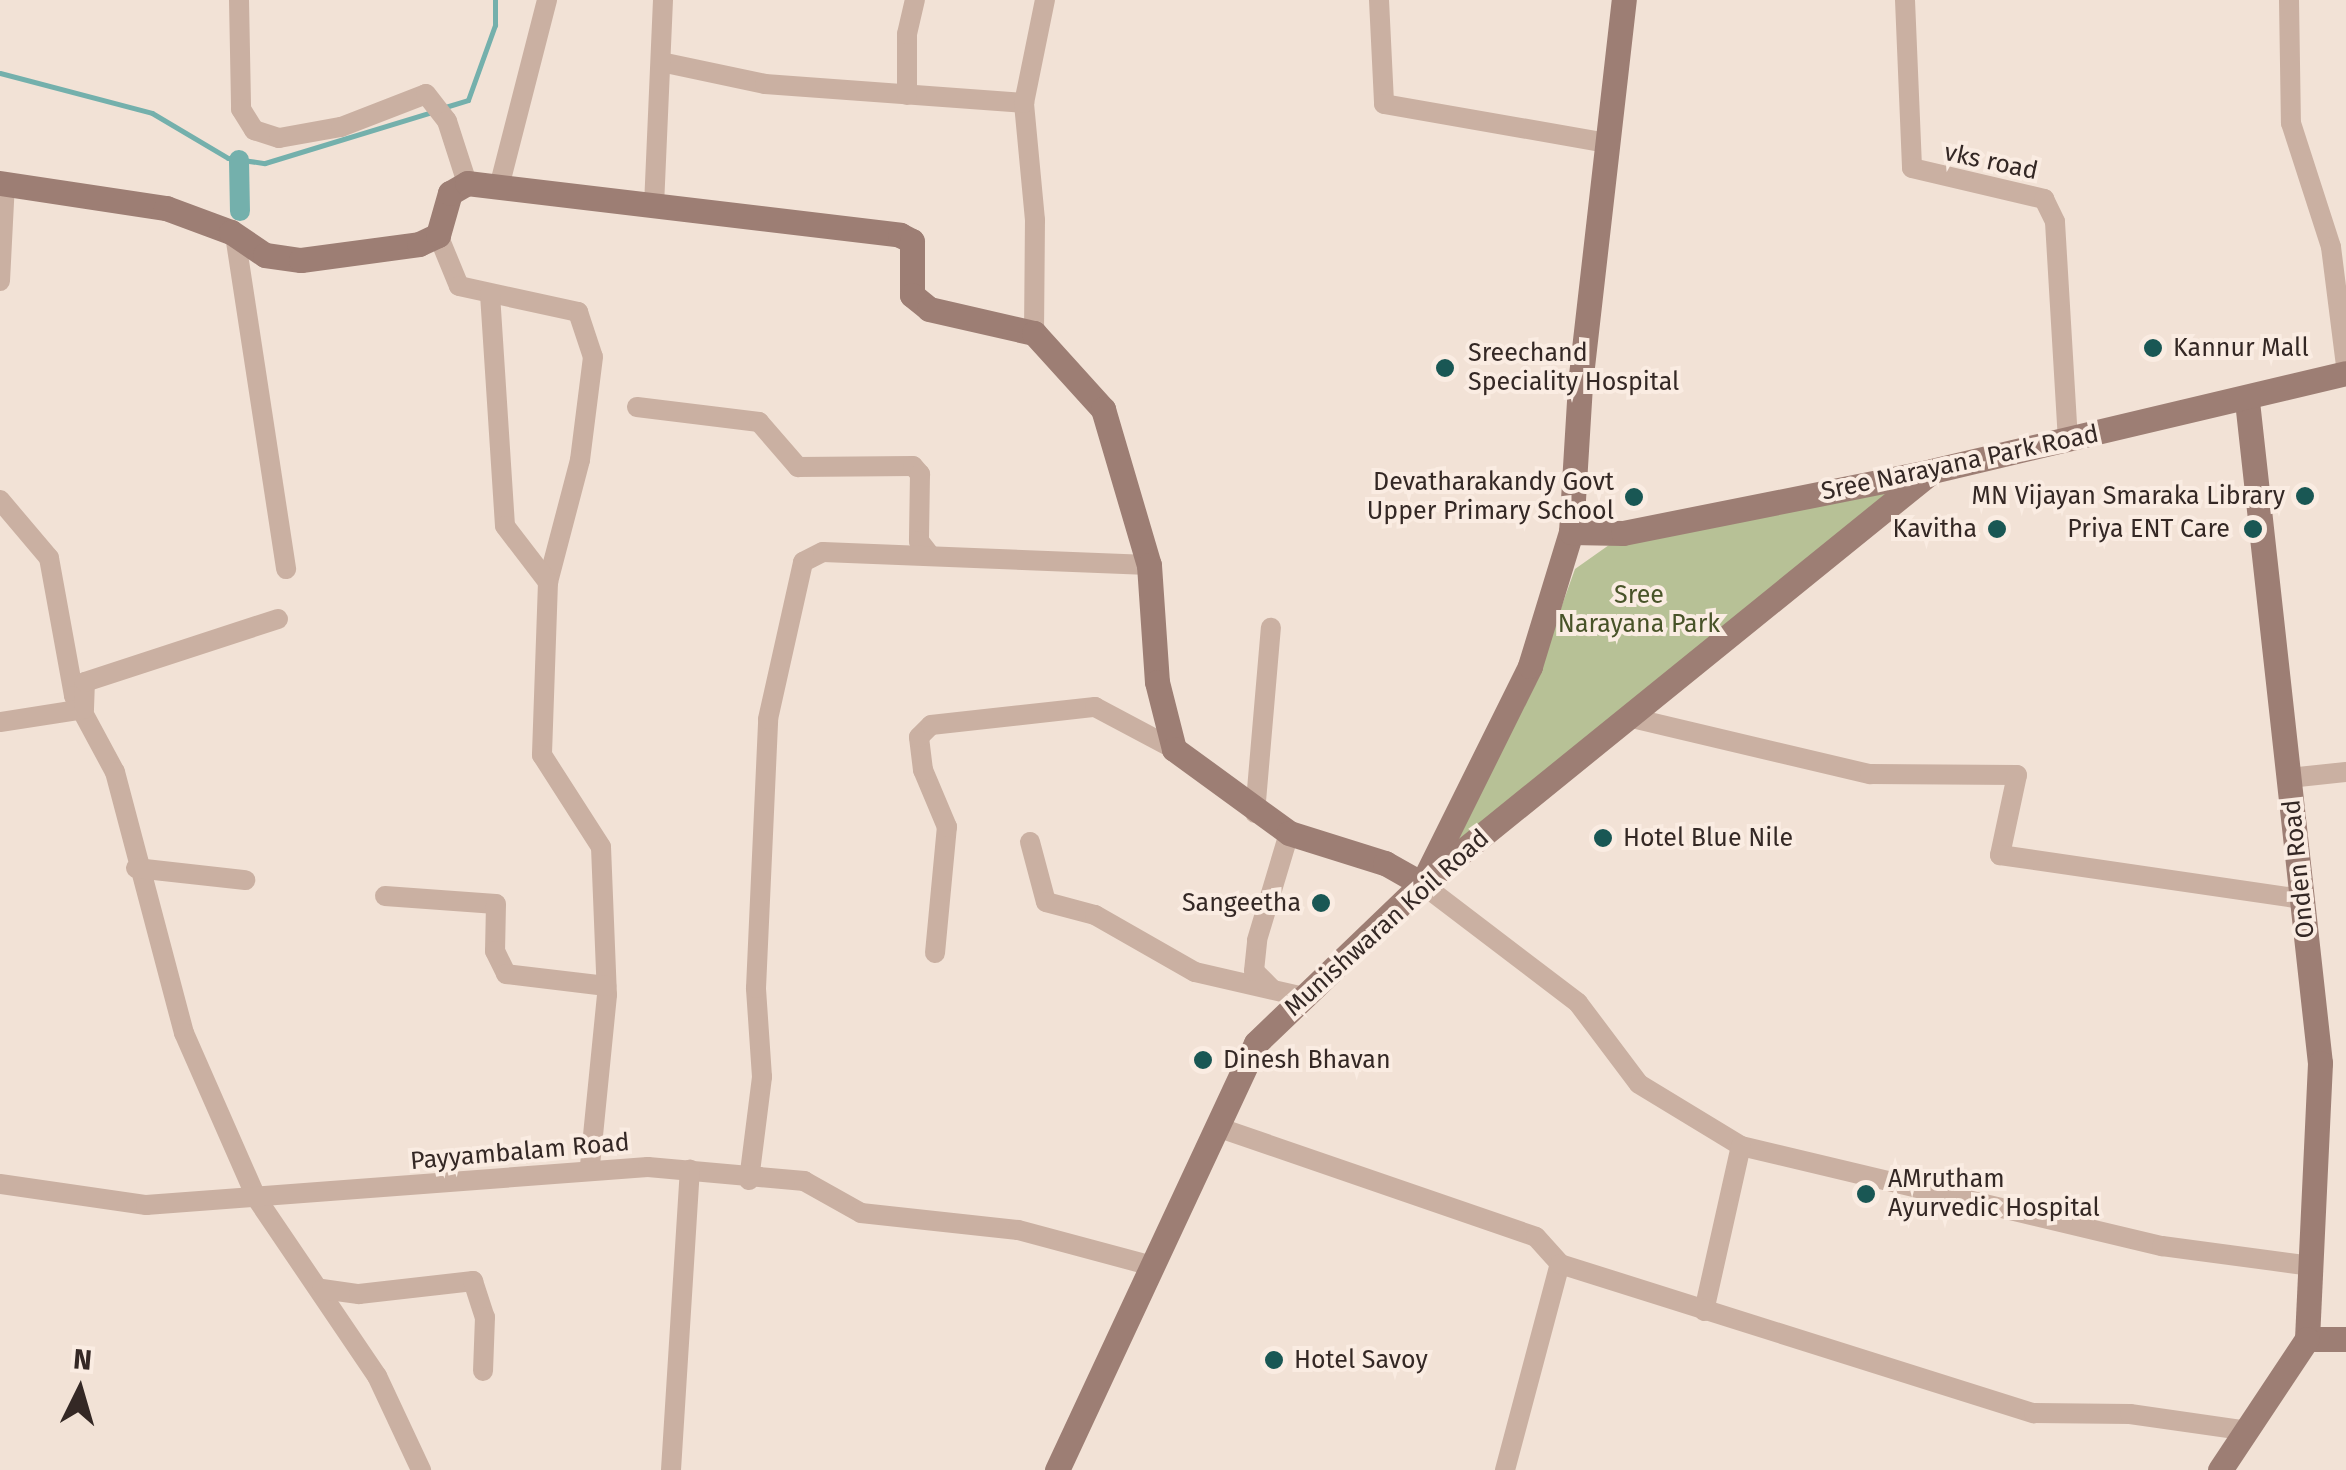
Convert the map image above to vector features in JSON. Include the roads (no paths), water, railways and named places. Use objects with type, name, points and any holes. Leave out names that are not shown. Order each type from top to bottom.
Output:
[{"type":"main road","points":[[3,183],[138,201],[235,235],[265,255],[322,261],[419,244],[438,235],[447,199],[467,183],[900,234],[912,241],[912,295],[929,309],[1034,334],[1103,409],[1150,565],[1157,682],[1174,749],[1255,813],[1288,833],[1385,863],[1422,884],[1530,666],[1571,532],[1580,384],[1624,0]]},
{"type":"main road","name":"Sree Narayana Park Road","points":[[1571,532],[1623,533],[1932,471],[2247,401],[2346,373]]},
{"type":"main road","name":"Onden Road","points":[[2247,401],[2320,1063],[2307,1339]]},
{"type":"main road","name":"Munishwaran Koil Road","points":[[1058,1470],[1256,1043],[1422,884],[1932,471]]},
{"type":"main road","points":[[2220,1470],[2240,1430],[2307,1339],[2346,1339]]},
{"type":"street","points":[[239,0],[241,109],[254,130],[279,138],[341,128],[426,94],[438,101],[467,183]]},
{"type":"street","points":[[499,187],[546,0]]},
{"type":"street","points":[[654,206],[663,0]]},
{"type":"street","points":[[907,95],[907,34],[915,0]]},
{"type":"street","points":[[1034,334],[1035,220],[1024,104],[1046,0]]},
{"type":"street","points":[[1380,0],[1384,104],[1608,143]]},
{"type":"street","name":"vks road","points":[[1905,0],[1912,168],[2044,199],[2055,222],[2068,441]]},
{"type":"street","points":[[2289,0],[2290,123],[2331,247],[2346,365]]},
{"type":"street","points":[[661,62],[765,84],[1024,104]]},
{"type":"street","points":[[0,281],[3,183]]},
{"type":"street","points":[[235,235],[286,569]]},
{"type":"street","points":[[438,235],[458,286],[578,312],[588,329],[589,408],[548,582],[542,755],[550,776],[601,847],[606,986],[590,1166]]},
{"type":"street","points":[[490,294],[504,526],[548,582]]},
{"type":"street","points":[[636,407],[760,422],[798,468],[913,466],[920,474],[920,541],[930,554]]},
{"type":"street","points":[[0,500],[49,558],[74,696],[115,772],[136,868],[184,1033],[257,1200],[322,1289],[378,1376],[421,1470]]},
{"type":"street","points":[[749,1180],[762,1077],[756,988],[768,719],[795,576],[803,562],[823,552],[1150,565]]},
{"type":"street","points":[[84,709],[85,682],[278,619]]},
{"type":"street","points":[[1255,813],[1272,628]]},
{"type":"street","points":[[935,953],[947,827],[923,770],[919,737],[932,725],[1095,707],[1174,749]]},
{"type":"street","points":[[0,722],[84,709]]},
{"type":"street","points":[[1628,717],[1870,774],[2017,775],[2000,855],[2302,900]]},
{"type":"street","points":[[2289,778],[2346,772]]},
{"type":"street","points":[[1273,989],[1254,971],[1288,833]]},
{"type":"street","points":[[1030,842],[1046,902],[1095,915],[1195,972],[1304,998]]},
{"type":"street","points":[[136,868],[246,880]]},
{"type":"street","points":[[1422,884],[1578,1003],[1639,1084],[1741,1146],[2162,1246],[2312,1266]]},
{"type":"street","points":[[384,896],[496,904],[495,950],[506,974],[606,986]]},
{"type":"street","points":[[1217,1127],[1536,1237],[1560,1264],[2034,1413],[2130,1414],[2240,1430]]},
{"type":"street","points":[[1704,1311],[1741,1146]]},
{"type":"street","name":"Payyambalam Road","points":[[0,1184],[146,1205],[257,1200],[590,1166],[690,1170],[749,1180],[804,1181],[861,1213],[1018,1230],[1152,1266]]},
{"type":"street","points":[[671,1470],[690,1170]]},
{"type":"street","points":[[1505,1470],[1560,1264]]},
{"type":"street","points":[[322,1289],[359,1294],[473,1281],[485,1317],[483,1372]]},
{"type":"waterway","points":[[442,108],[468,100],[495,25],[495,0]]},
{"type":"waterway","points":[[0,73],[152,113],[228,158],[265,163],[432,112]]},
{"type":"waterway","points":[[239,160],[240,211]]},
{"type":"place","name":"Kannur Mall","points":[[2153,348]]},
{"type":"place","name":"Sreechand Speciality Hospital","points":[[1445,368]]},
{"type":"place","name":"MN Vijayan Smaraka Library","points":[[2305,496]]},
{"type":"place","name":"Devatharakandy Govt Upper Primary School","points":[[1634,497]]},
{"type":"place","name":"Kavitha","points":[[1997,529]]},
{"type":"place","name":"Priya ENT Care","points":[[2253,529]]},
{"type":"place","name":"Hotel Blue Nile","points":[[1603,838]]},
{"type":"place","name":"Sangeetha","points":[[1321,903]]},
{"type":"place","name":"Dinesh Bhavan","points":[[1203,1060]]},
{"type":"place","name":"AMrutham Ayurvedic Hospital","points":[[1866,1194]]},
{"type":"place","name":"Hotel Savoy","points":[[1274,1360]]},
{"type":"park label","name":"Sree Narayana Park","points":[[1639,610]]}]
